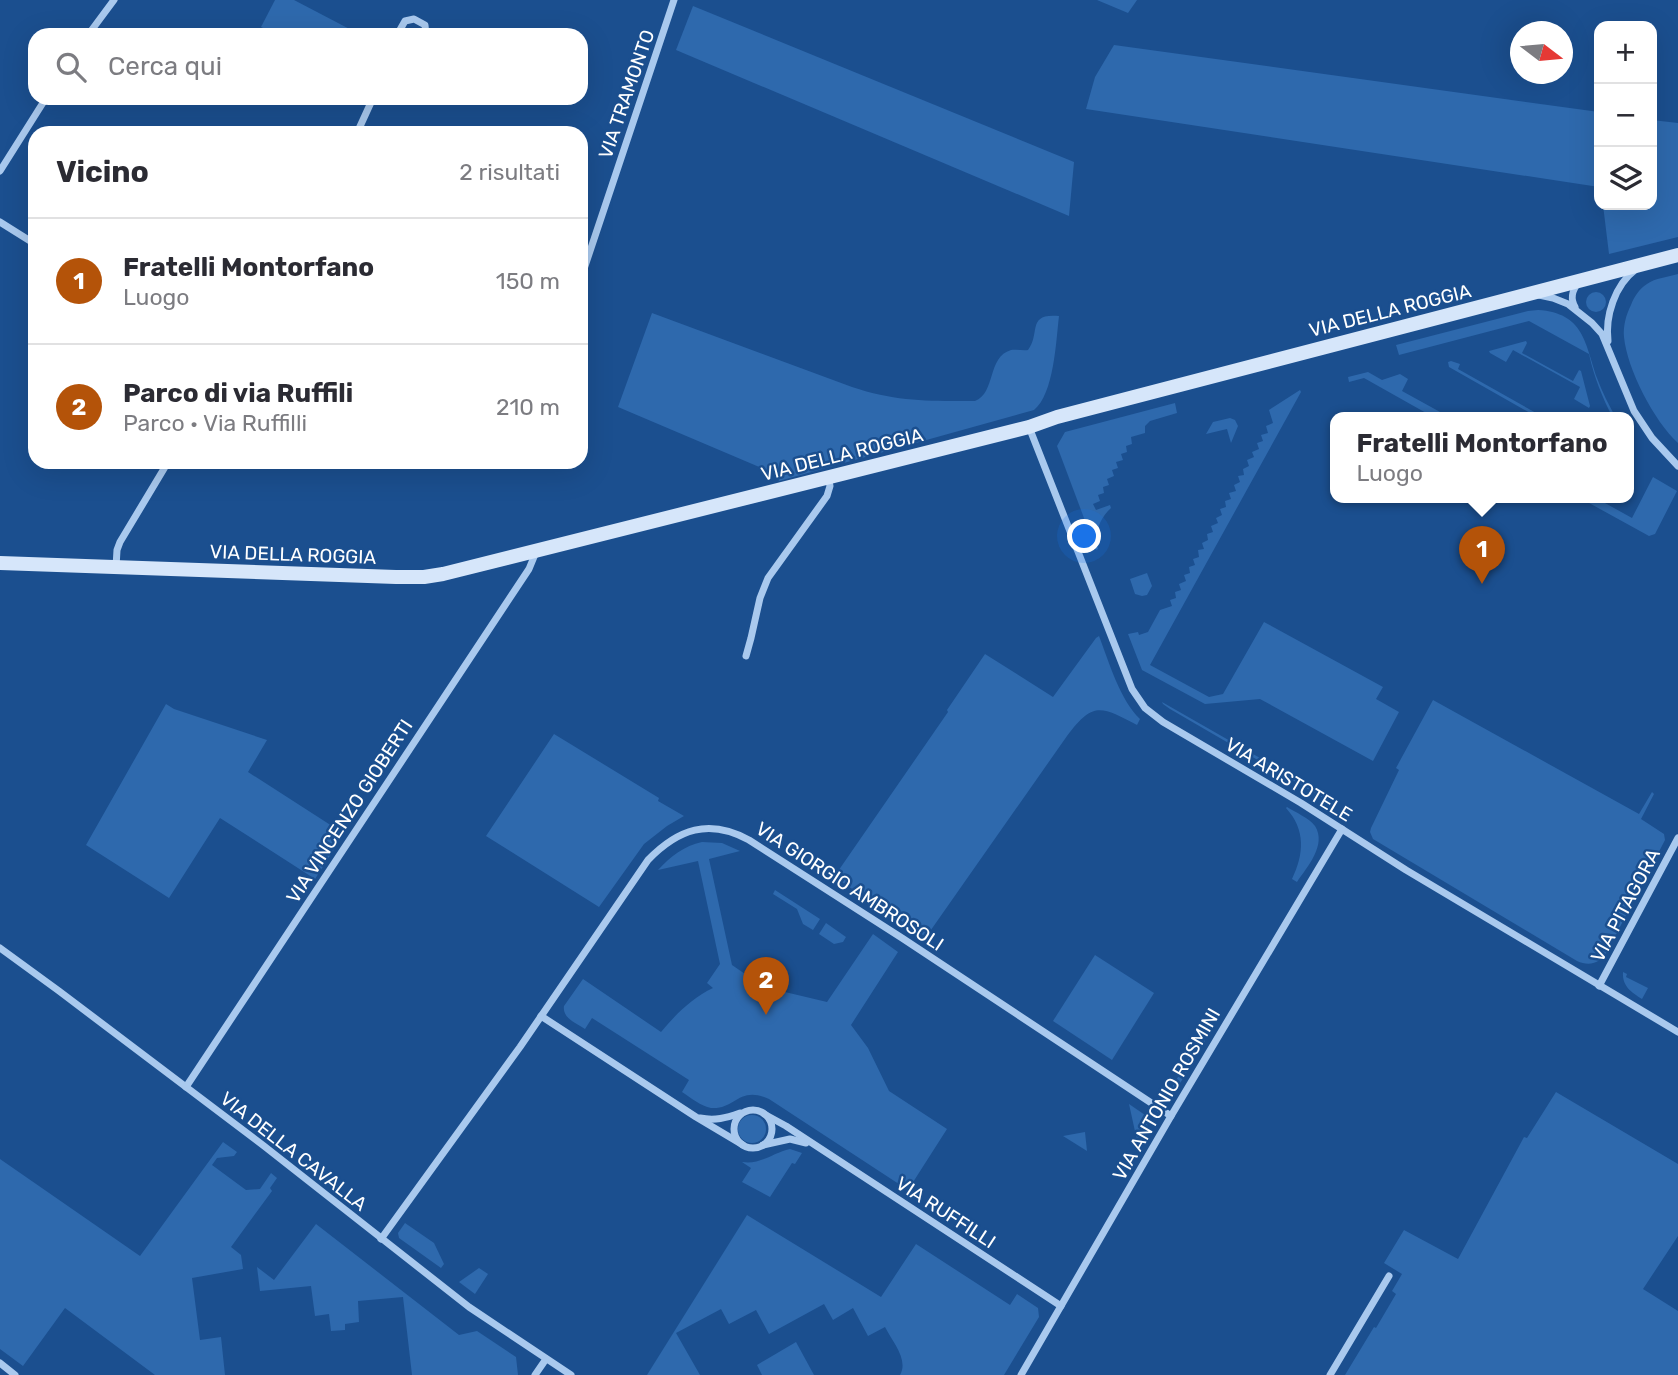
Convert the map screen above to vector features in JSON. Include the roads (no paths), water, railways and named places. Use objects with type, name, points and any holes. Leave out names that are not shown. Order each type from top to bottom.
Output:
[{"type":"street","points":[[93,28],[114,0]]},
{"type":"street","name":"VIA TRAMONTO","points":[[588,257],[674,0]]},
{"type":"street","points":[[401,28],[405,21],[414,19],[425,25],[425,28]]},
{"type":"street","points":[[29,126],[42,105]]},
{"type":"street","points":[[360,126],[370,105]]},
{"type":"street","points":[[0,172],[28,127]]},
{"type":"street","points":[[0,222],[28,240]]},
{"type":"street","name":"VIA DELLA ROGGIA","points":[[0,564],[424,577],[443,574],[1029,427],[1110,403],[1678,255]]},
{"type":"street","points":[[1616,294],[1631,273],[1641,265]]},
{"type":"street","points":[[1601,275],[1610,277],[1617,284],[1608,320],[1608,349]]},
{"type":"street","points":[[1580,313],[1572,302],[1572,296],[1578,284],[1584,280]]},
{"type":"street","points":[[1529,295],[1553,298],[1568,304],[1602,334],[1624,390],[1643,426],[1678,466]]},
{"type":"street","name":"VIA ARISTOTELE","points":[[1029,427],[1132,689],[1145,708],[1163,722],[1678,1032]]},
{"type":"street","points":[[116,567],[120,542],[164,469]]},
{"type":"street","points":[[746,656],[764,587],[827,496],[830,486],[828,477]]},
{"type":"street","name":"VIA VINCENZO GIOBERTI","points":[[186,1087],[529,569],[537,551]]},
{"type":"street","name":"VIA GIORGIO AMBROSOLI","points":[[381,1239],[468,1121],[648,860],[670,842],[699,828],[729,830],[749,840],[1171,1116]]},
{"type":"street","name":"VIA ANTONIO ROSMINI","points":[[1021,1375],[1171,1116],[1342,830]]},
{"type":"street","name":"VIA PITAGORA","points":[[1600,986],[1678,838]]},
{"type":"street","name":"VIA DELLA CAVALLA","points":[[0,948],[264,1146],[469,1307],[571,1375]]},
{"type":"street","name":"VIA RUFFILLI","points":[[541,1016],[743,1145],[759,1146],[790,1139],[814,1145]]},
{"type":"street","points":[[743,1145],[735,1136],[734,1124],[737,1118],[747,1111]]},
{"type":"street","name":"VIA RUFFILLI","points":[[696,1117],[721,1119],[747,1111],[759,1111],[1061,1306]]},
{"type":"street","points":[[759,1146],[770,1135],[771,1124],[764,1114]]},
{"type":"street","points":[[1330,1375],[1389,1276]]},
{"type":"street","points":[[535,1375],[546,1359]]},
{"type":"street","points":[[0,1363],[15,1375]]},
{"type":"place","name":"Fratelli Montorfano","points":[[1482,584]]},
{"type":"place","name":"Parco di via Ruffili","points":[[766,1015]]}]
